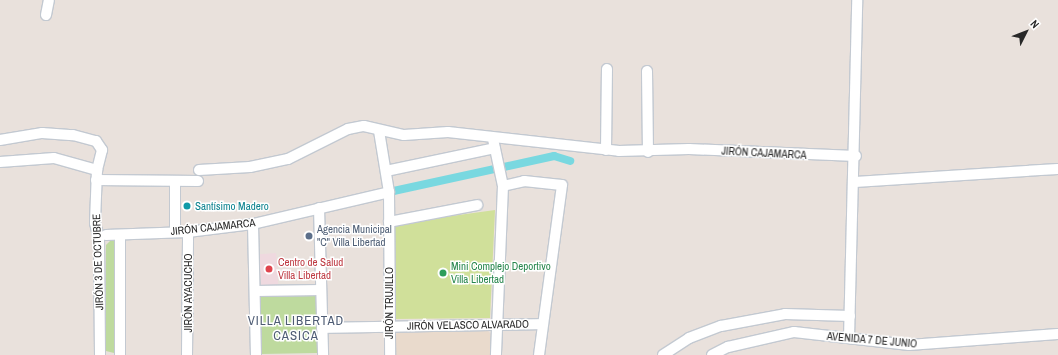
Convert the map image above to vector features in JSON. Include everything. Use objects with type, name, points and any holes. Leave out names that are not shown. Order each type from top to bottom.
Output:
[{"type":"street","points":[[46,15],[49,0]]},
{"type":"street","points":[[849,338],[856,156],[859,0]]},
{"type":"street","points":[[606,150],[607,69]]},
{"type":"street","points":[[647,71],[648,152]]},
{"type":"street","points":[[199,170],[250,167],[288,159],[348,129],[364,126],[379,131],[404,135],[448,132],[494,143]]},
{"type":"street","name":"JIRÓN TRUJILLO","points":[[379,131],[389,192],[390,355]]},
{"type":"street","name":"JIRÓN 3 DE OCTUBRE","points":[[0,140],[42,133],[73,134],[96,141],[102,150],[96,180],[100,355]]},
{"type":"street","points":[[386,171],[494,143]]},
{"type":"street","points":[[494,143],[503,186],[496,324],[496,355]]},
{"type":"street","name":"JIRÓN CAJAMARCA","points":[[494,143],[648,152],[673,152],[689,149],[856,156]]},
{"type":"street","points":[[0,162],[54,158],[97,170]]},
{"type":"street","points":[[854,182],[1058,169]]},
{"type":"street","points":[[96,180],[198,181]]},
{"type":"street","points":[[175,181],[175,232]]},
{"type":"street","points":[[503,186],[524,181],[562,185],[539,355]]},
{"type":"street","name":"JIRÓN CAJAMARCA","points":[[106,235],[188,232],[253,224],[389,192]]},
{"type":"street","points":[[389,222],[477,205]]},
{"type":"street","points":[[319,208],[323,355]]},
{"type":"street","points":[[253,224],[256,291],[256,355]]},
{"type":"street","name":"JIRÓN AYACUCHO","points":[[187,355],[188,232]]},
{"type":"street","name":"JIRÓN 3 DE OCTUBRE","points":[[120,234],[120,355]]},
{"type":"street","points":[[256,291],[321,290]]},
{"type":"street","points":[[663,355],[689,338],[721,326],[785,314],[850,316]]},
{"type":"street","name":"JIRÓN VELASCO ALVARADO","points":[[322,328],[543,324]]},
{"type":"street","name":"AVENIDA 7 DE JUNIO","points":[[712,355],[728,347],[794,332],[910,345],[1058,334]]},
{"type":"shaded area","name":"Centro de Salud Villa Libertad","points":[[276,253],[278,285],[261,286],[259,254]]},
{"type":"shaded area","points":[[487,330],[491,334],[491,355],[395,355],[395,335],[399,331]]},
{"type":"green space","name":"Mini Complejo Deportivo Villa Libertad","points":[[495,210],[490,318],[394,319],[394,224]]},
{"type":"green space","points":[[111,240],[116,242],[114,353],[106,351],[106,245]]},
{"type":"green space","points":[[317,293],[318,353],[260,354],[259,294]]},
{"type":"waterway","points":[[389,192],[554,156],[570,161]]},
{"type":"place","name":"Santísimo Madero","points":[[187,206]]},
{"type":"place","name":"Agencia Municipal \"C\" Villa Libertad","points":[[309,236]]},
{"type":"place","name":"Centro de Salud Villa Libertad","points":[[269,269]]},
{"type":"place","name":"Mini Complejo Deportivo Villa Libertad","points":[[443,273]]},
{"type":"district","name":"VILLA LIBERTAD CASICA","points":[[296,330]]}]
